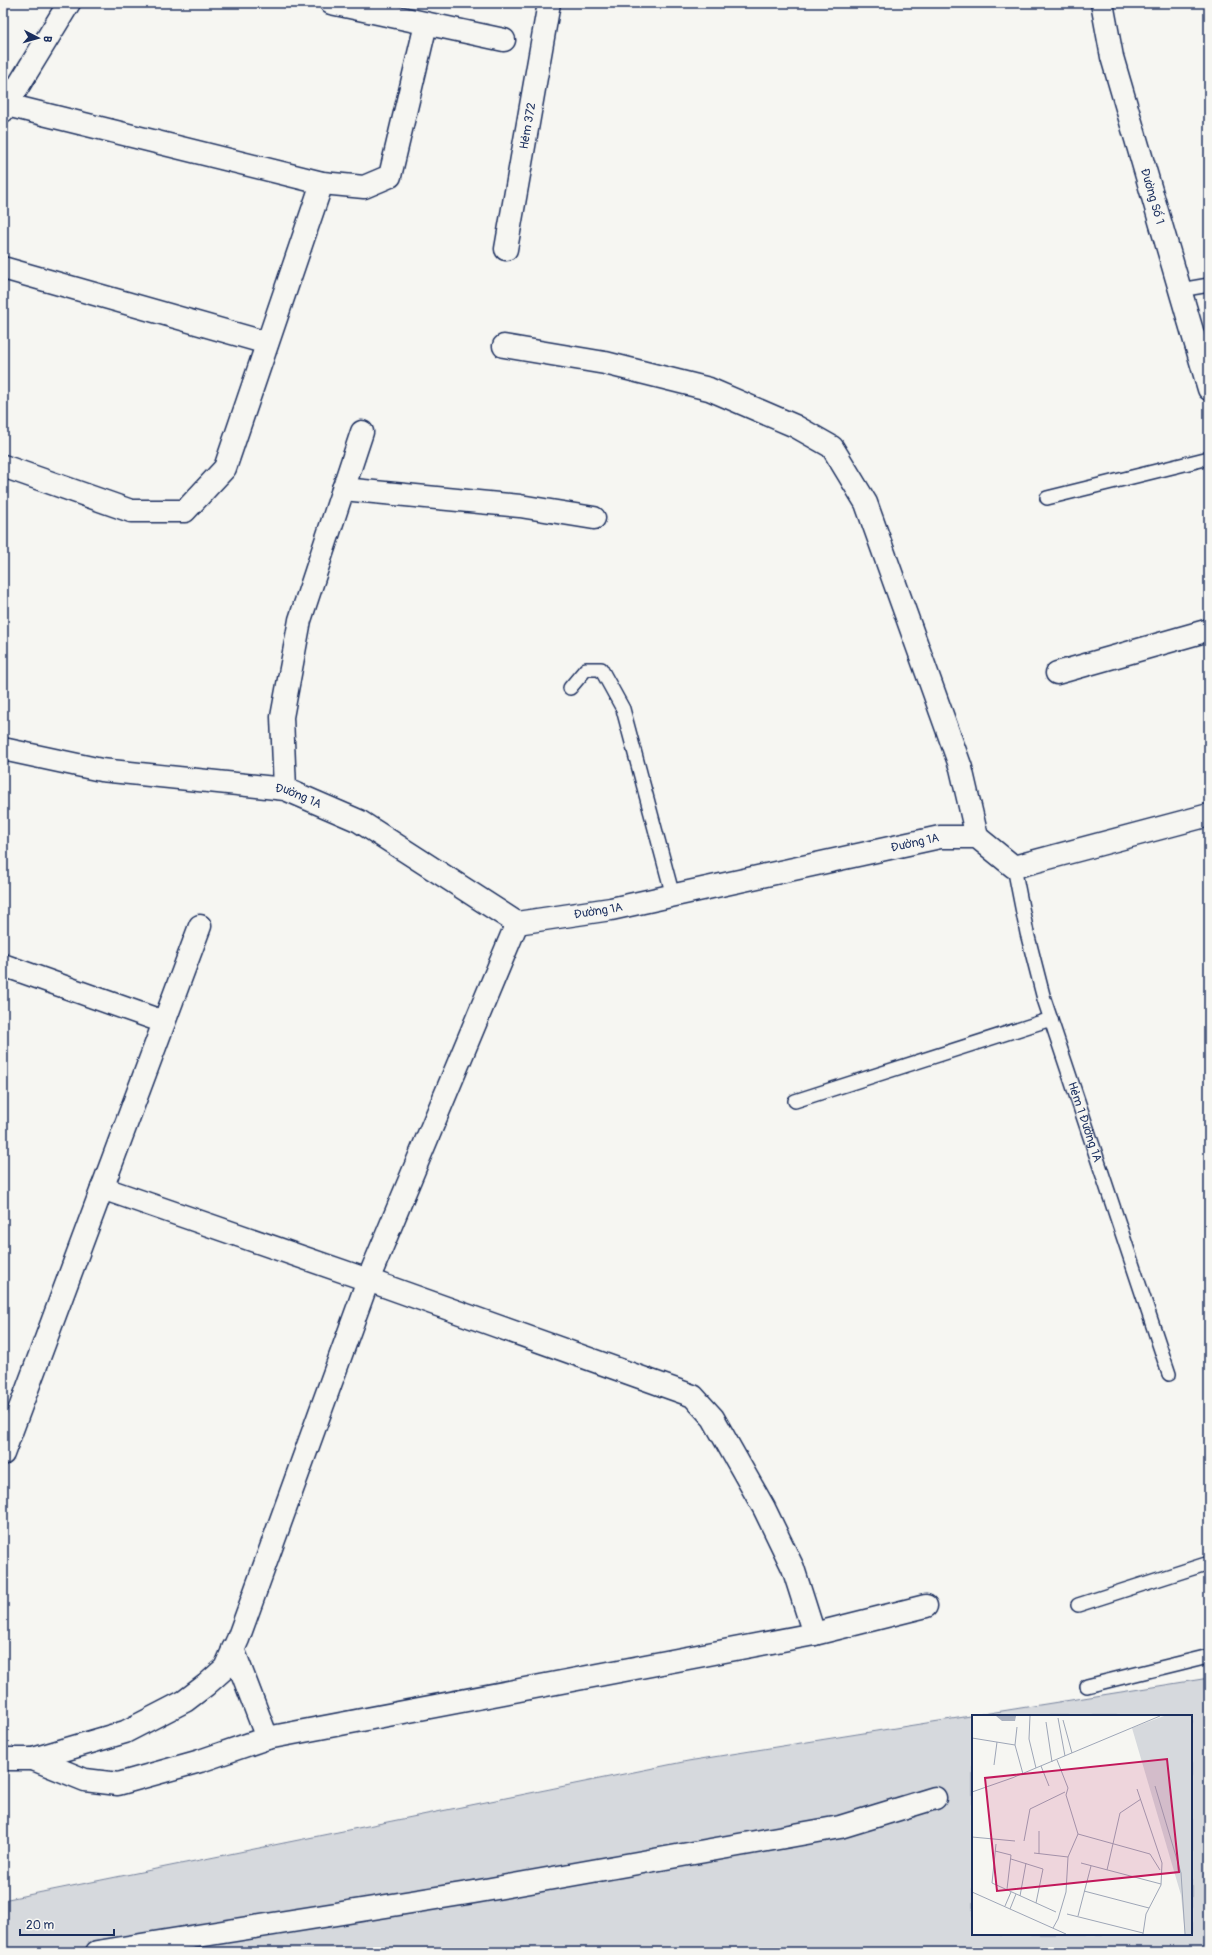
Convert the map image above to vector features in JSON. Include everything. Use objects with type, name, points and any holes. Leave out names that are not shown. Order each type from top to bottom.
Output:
[{"type":"street","points":[[69,3],[5,108],[322,183],[364,187],[390,176],[426,24]]},
{"type":"street","points":[[331,3],[504,40]]},
{"type":"street","name":"Hẻm 372","points":[[506,249],[549,3]]},
{"type":"street","name":"Đường Số 1","points":[[1102,3],[1112,57],[1209,389]]},
{"type":"street","points":[[3,466],[131,511],[185,511],[225,468],[322,183]]},
{"type":"street","points":[[3,268],[267,343]]},
{"type":"street","points":[[504,346],[605,363],[709,389],[795,426],[832,446],[866,503],[961,768],[977,837],[1014,867],[1209,815]]},
{"type":"street","points":[[285,789],[282,717],[300,620],[362,432]]},
{"type":"street","points":[[343,489],[520,506],[594,518]]},
{"type":"street","points":[[1057,674],[1209,630]]},
{"type":"street","name":"Đường 1A","points":[[3,749],[101,770],[285,789],[358,822],[516,923],[611,910],[940,837],[977,837]]},
{"type":"street","points":[[3,1759],[33,1759],[125,1732],[185,1701],[225,1668],[368,1280],[516,923]]},
{"type":"street","points":[[3,1454],[200,926]]},
{"type":"street","points":[[3,965],[164,1022]]},
{"type":"street","points":[[102,1188],[368,1280],[693,1396],[713,1418],[764,1508],[793,1568],[814,1634]]},
{"type":"street","points":[[33,1759],[86,1780],[118,1784],[200,1761],[267,1738],[814,1634],[926,1606]]},
{"type":"street","points":[[233,1649],[267,1738]]},
{"type":"street","points":[[97,1952],[474,1892],[840,1827],[935,1798]]},
{"type":"lane","points":[[1180,290],[1209,285]]},
{"type":"lane","points":[[1047,498],[1209,458]]},
{"type":"lane","points":[[570,688],[586,669],[601,669],[623,709],[673,896]]},
{"type":"lane","name":"Hẻm 1 Đường 1A","points":[[1014,867],[1027,933],[1051,1019],[1169,1374]]},
{"type":"lane","points":[[795,1101],[1051,1019]]},
{"type":"lane","points":[[1078,1605],[1209,1563]]},
{"type":"lane","points":[[1087,1686],[1209,1656]]},
{"type":"shaded area","points":[[1209,1678],[1209,1952],[3,1952],[3,1900],[688,1761],[972,1716],[972,1935],[1192,1935],[1192,1715],[977,1715]]}]
